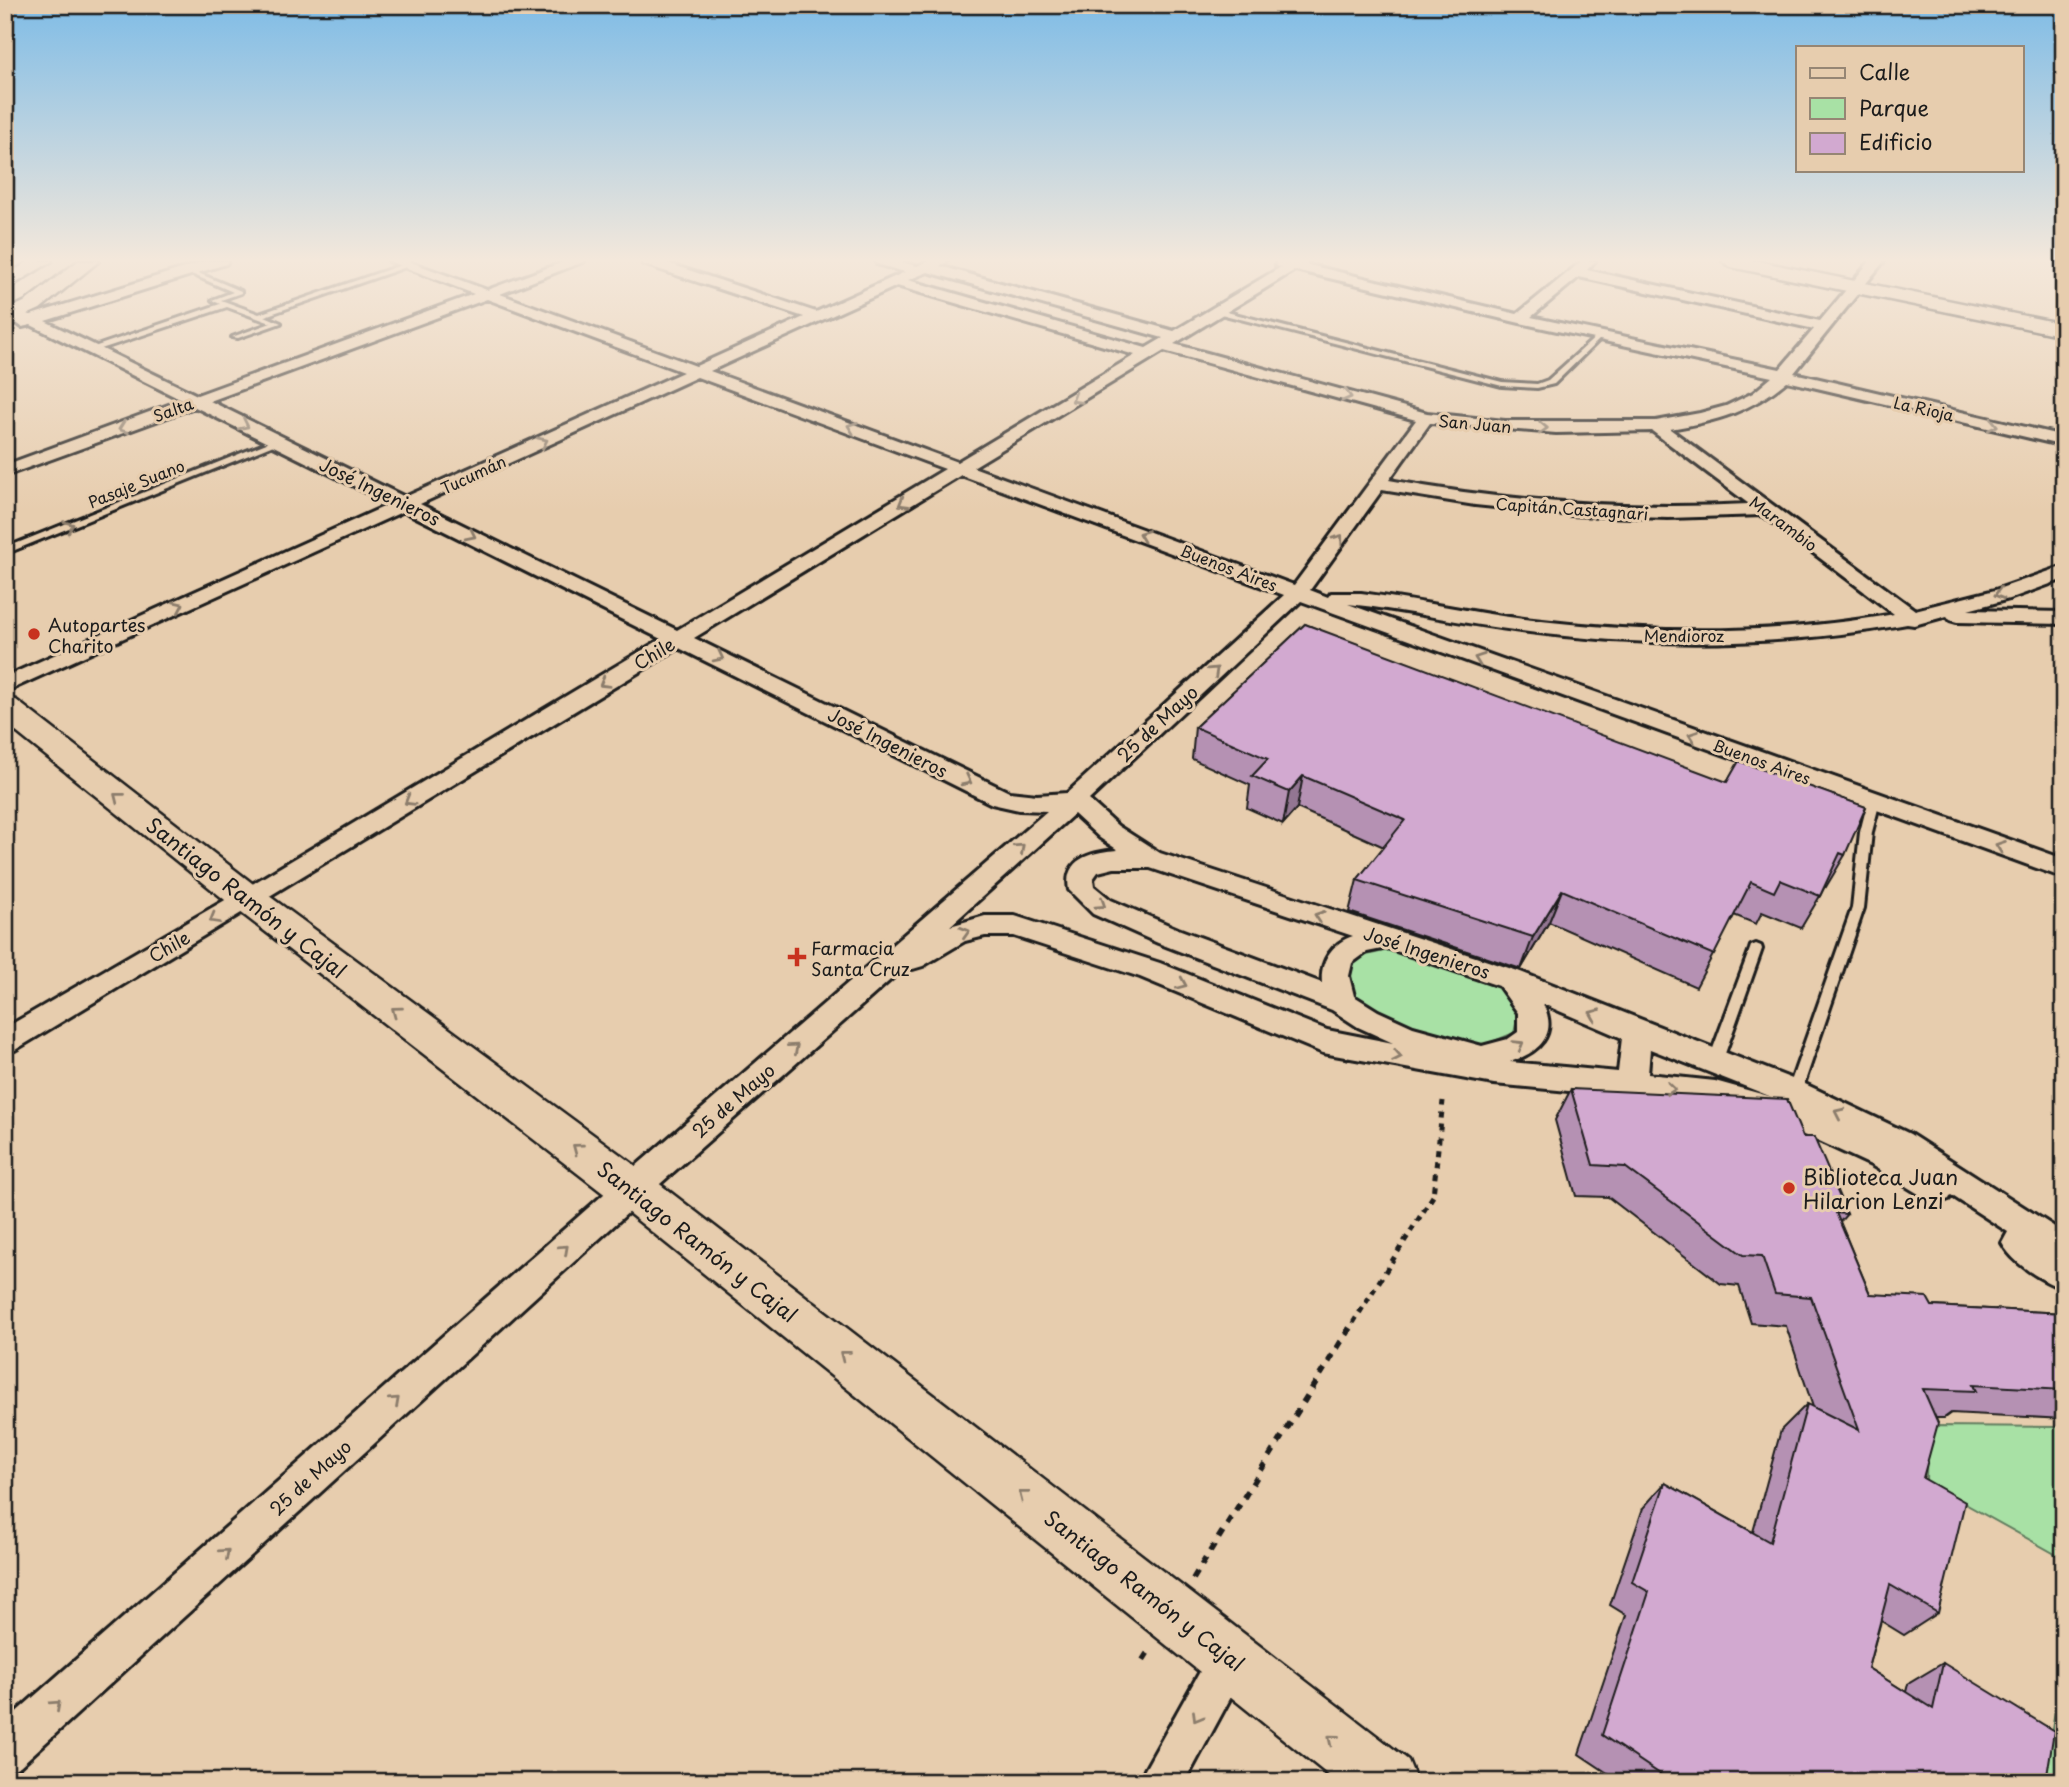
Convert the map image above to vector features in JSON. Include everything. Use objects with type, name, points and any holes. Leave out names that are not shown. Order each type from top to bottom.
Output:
[{"type":"street","name":"José Ingenieros","points":[[82,344],[277,442],[680,637],[1001,798],[1016,803],[1038,804],[1074,800],[1109,832],[1151,859],[1384,939],[1508,978],[1715,1062],[1961,1202],[2064,1274]]},
{"type":"street","name":"Salta","points":[[5,471],[349,344]]},
{"type":"street","name":"Buenos Aires","points":[[625,344],[1298,593],[2064,869]]},
{"type":"street","name":"Tucumán","points":[[5,685],[758,344]]},
{"type":"street","points":[[1156,344],[1163,346]]},
{"type":"street","name":"San Juan","points":[[1158,344],[1426,418],[1543,428],[1656,426],[1703,418],[1732,409],[1759,396],[1784,375],[1810,344]]},
{"type":"street","name":"Chile","points":[[5,1042],[248,899],[1166,344]]},
{"type":"street","name":"La Rioja","points":[[1640,344],[1784,375],[2064,441]]},
{"type":"street","name":"25 de Mayo","points":[[5,1751],[632,1189],[1074,800],[1298,593],[1426,418]]},
{"type":"street","name":"Marambio","points":[[1656,426],[1914,619]]},
{"type":"street","name":"Capitán Castagnari","points":[[1380,484],[1464,500],[1540,508],[1629,513],[1766,509]]},
{"type":"street","name":"Mendioroz","points":[[1298,593],[1367,600],[1522,626],[1642,636],[1712,636],[1789,632],[1914,619],[2037,583],[2064,572]]},
{"type":"street","points":[[2037,583],[2031,594],[2034,599],[2064,618]]},
{"type":"street","points":[[1914,619],[1980,615],[2064,618]]},
{"type":"street","name":"Santiago Ramón y Cajal","points":[[5,707],[248,899],[632,1189],[1386,1782]]},
{"type":"street","points":[[1151,859],[1111,857],[1093,863],[1081,871],[1082,890],[1102,907],[1156,931],[1342,1002],[1368,1019],[1405,1036],[1488,1065],[1530,1039],[1534,1028],[1532,1011],[1508,978]]},
{"type":"street","points":[[863,988],[956,934],[985,926],[1015,926],[1150,971],[1323,1041],[1422,1061],[1488,1065],[1632,1085],[1787,1102],[1899,1143],[2064,1251]]},
{"type":"street","points":[[1342,1002],[1334,976],[1335,965],[1340,957],[1368,940],[1384,939]]},
{"type":"street","points":[[1632,1085],[1637,1032]]},
{"type":"street","points":[[1715,1062],[1715,1093]]},
{"type":"street","points":[[1160,1782],[1231,1658]]},
{"type":"lane","points":[[92,349],[106,344]]},
{"type":"lane","points":[[1346,344],[1502,384],[1521,386],[1551,382],[1591,344]]},
{"type":"lane","name":"Pasaje Suano","points":[[5,551],[277,442]]},
{"type":"lane","points":[[1787,1102],[1858,908],[1866,832],[1874,801]]},
{"type":"lane","points":[[1715,1062],[1756,949]]},
{"type":"path","points":[[1143,1660],[1433,1196],[1443,1101]]},
{"type":"green space","points":[[1388,950],[1443,966],[1501,989],[1518,1015],[1514,1033],[1482,1046],[1462,1045],[1368,1009],[1349,992],[1347,966],[1358,957]]},
{"type":"green space","points":[[1927,1426],[2064,1427],[2064,1559],[1926,1482]]},
{"type":"green space","points":[[2064,1663],[2064,1782],[2042,1782]]},
{"type":"building","points":[[1305,624],[1727,782],[1739,761],[1866,807],[1845,855],[1840,853],[1820,896],[1780,880],[1774,892],[1751,882],[1714,955],[1562,890],[1533,937],[1357,880],[1405,820],[1303,776],[1289,792],[1252,776],[1268,759],[1195,727]]},
{"type":"building","points":[[1571,1089],[1787,1099],[1803,1137],[1814,1137],[1847,1214],[1836,1213],[1870,1294],[1927,1297],[1932,1306],[2064,1313],[2064,1390],[1973,1385],[1976,1391],[1923,1389],[1938,1423],[1923,1478],[1965,1502],[1938,1613],[1890,1585],[1868,1668],[1933,1709],[1943,1663],[2054,1731],[2046,1782],[1672,1782],[1602,1735],[1649,1592],[1632,1582],[1665,1483],[1770,1542],[1807,1404],[1859,1430],[1811,1297],[1775,1294],[1762,1256],[1743,1255],[1625,1167],[1593,1165]]},
{"type":"place","name":"Autopartes Charito","points":[[34,634]]},
{"type":"place","name":"Farmacia Santa Cruz","points":[[797,957]]},
{"type":"place","name":"Biblioteca Juan Hilarion Lenzi","points":[[1789,1188]]}]
